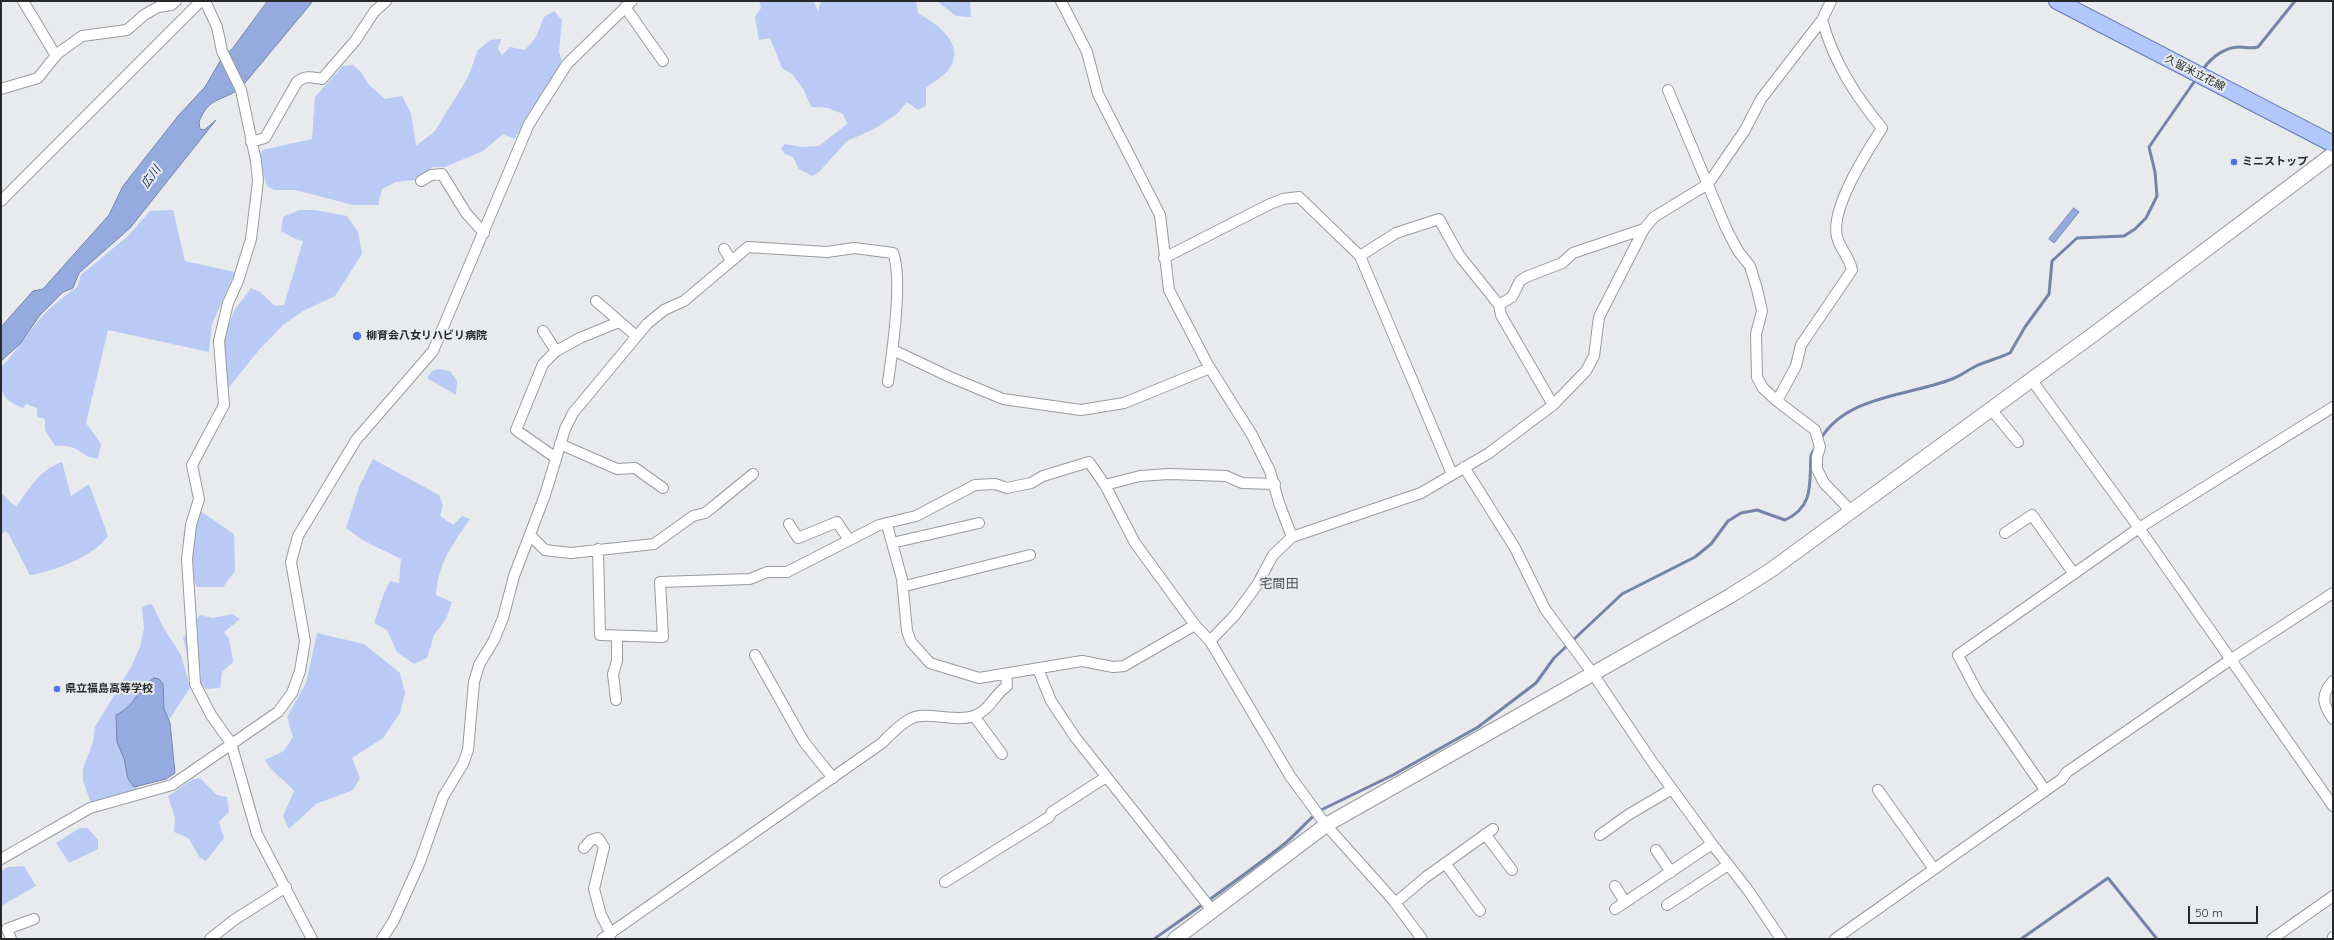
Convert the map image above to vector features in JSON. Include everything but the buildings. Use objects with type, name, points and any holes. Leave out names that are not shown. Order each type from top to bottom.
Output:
[{"type":"main road","name":"久留米立花線","points":[[2057,1],[2333,144]]},
{"type":"street","points":[[23,1],[56,56]]},
{"type":"street","points":[[1,89],[38,78],[56,56],[82,36],[99,32],[127,30],[144,15],[158,7],[171,5],[176,1]]},
{"type":"street","points":[[1,201],[201,1]]},
{"type":"street","points":[[205,1],[217,27],[222,51],[241,90],[258,181],[251,239],[238,281],[228,303],[218,341],[224,405],[192,466],[199,499],[191,525],[187,559],[195,684],[211,715],[231,743],[257,834],[312,939]]},
{"type":"street","points":[[251,142],[265,138],[297,82],[303,77],[310,76],[322,80],[355,42],[374,12],[386,1]]},
{"type":"street","points":[[1061,1],[1087,52],[1098,94],[1160,215],[1169,290],[1210,368],[1252,435],[1274,484],[1279,503],[1292,537]]},
{"type":"street","points":[[1210,641],[1235,615],[1257,585],[1273,555],[1292,537],[1421,493],[1494,449],[1553,405],[1586,371],[1591,361],[1599,317],[1644,229],[1654,217],[1708,184],[1721,173],[1761,99],[1822,20],[1831,1]]},
{"type":"street","points":[[1,859],[90,808],[172,785],[278,712],[292,693],[300,671],[305,641],[291,562],[298,536],[356,440],[433,351],[529,124],[567,64],[629,4],[663,61]]},
{"type":"street","points":[[1777,401],[1796,366],[1802,345],[1852,270],[1837,237],[1838,219],[1853,176],[1882,128],[1853,90],[1830,49],[1822,20]]},
{"type":"street","points":[[1668,90],[1738,251],[1750,266],[1762,311],[1756,334],[1757,377],[1763,388],[1777,401],[1815,430],[1820,447],[1817,457],[1817,469],[1824,483],[1852,512]]},
{"type":"street","points":[[1175,939],[1324,822],[1593,674],[1730,596],[1806,546],[2333,154]]},
{"type":"street","points":[[421,181],[431,175],[442,174],[466,213],[484,233]]},
{"type":"street","points":[[1164,258],[1270,204],[1284,199],[1299,197],[1360,256],[1452,474]]},
{"type":"street","points":[[1360,256],[1396,233],[1439,219],[1459,255],[1498,305],[1501,315],[1553,405]]},
{"type":"street","points":[[1498,305],[1512,297],[1520,281],[1526,276],[1562,263],[1573,253],[1644,229]]},
{"type":"street","points":[[382,939],[394,920],[420,862],[443,797],[462,764],[468,750],[474,682],[479,665],[494,640],[504,618],[515,574],[530,535],[560,444],[573,413],[635,335],[664,310],[684,301],[748,247],[827,252],[854,248],[893,253],[897,269],[893,350],[888,382]]},
{"type":"street","points":[[724,249],[731,260]]},
{"type":"street","points":[[596,301],[635,335]]},
{"type":"street","points":[[556,458],[516,430],[543,364],[556,352],[580,338],[620,322]]},
{"type":"street","points":[[543,331],[556,352]]},
{"type":"street","points":[[893,350],[950,377],[1003,398],[1081,410],[1124,403],[1210,368]]},
{"type":"street","points":[[2031,379],[2139,528],[2333,806]]},
{"type":"street","points":[[2045,790],[1978,693],[1958,654],[2139,528],[2333,407]]},
{"type":"street","points":[[1990,408],[2018,442]]},
{"type":"street","points":[[560,444],[617,469],[634,468],[663,488]]},
{"type":"street","points":[[598,549],[600,635],[663,637],[660,582],[750,579],[767,572],[787,572],[879,526],[916,516],[975,485],[995,484],[1007,488],[1031,483],[1043,476],[1089,462],[1105,485],[1135,543],[1195,625],[1210,641],[1290,776],[1324,822],[1395,903],[1422,939]]},
{"type":"street","points":[[1464,467],[1514,548],[1545,609],[1593,674],[1672,789],[1781,939]]},
{"type":"street","points":[[530,535],[545,550],[571,553],[654,544],[661,541],[693,516],[714,506],[753,474]]},
{"type":"street","points":[[1105,485],[1140,476],[1169,474],[1226,476],[1242,483],[1274,484]]},
{"type":"street","points":[[2005,533],[2032,514],[2074,574]]},
{"type":"street","points":[[789,524],[798,538],[837,522],[849,540]]},
{"type":"street","points":[[892,543],[979,523]]},
{"type":"street","points":[[886,525],[902,579],[907,631],[911,642],[930,663],[952,671],[979,678],[1082,661],[1113,667],[1124,666],[1195,625]]},
{"type":"street","points":[[910,585],[1030,555]]},
{"type":"street","points":[[1835,939],[2062,779],[2067,772],[2230,660],[2333,593]]},
{"type":"street","points":[[616,700],[613,674],[617,661],[617,636]]},
{"type":"street","points":[[755,655],[804,742],[833,778]]},
{"type":"street","points":[[1038,669],[1051,701],[1075,737],[1212,910]]},
{"type":"street","points":[[584,848],[591,840],[598,838],[604,847],[594,890],[606,936],[882,744],[911,718],[924,716],[954,720],[974,716],[989,708],[996,694],[1007,686],[1006,674]]},
{"type":"street","points":[[2333,681],[2327,687],[2323,697],[2324,706],[2333,719]]},
{"type":"street","points":[[974,716],[1002,754]]},
{"type":"street","points":[[944,882],[1049,818],[1052,812],[1106,777]]},
{"type":"street","points":[[1600,835],[1628,815],[1672,789]]},
{"type":"street","points":[[1878,790],[1934,869]]},
{"type":"street","points":[[1395,903],[1445,863],[1489,831],[1511,863]]},
{"type":"street","points":[[1616,909],[1712,844]]},
{"type":"street","points":[[1656,850],[1671,872]]},
{"type":"street","points":[[1445,863],[1480,910]]},
{"type":"street","points":[[1667,905],[1728,865]]},
{"type":"street","points":[[1615,886],[1625,902]]},
{"type":"street","points":[[210,939],[234,920],[286,887]]},
{"type":"street","points":[[2272,939],[2333,896]]},
{"type":"street","points":[[10,939],[7,929],[34,919]]},
{"type":"shaded area","points":[[759,1],[813,1],[818,11],[821,1],[916,1],[918,13],[947,35],[954,50],[954,59],[948,71],[926,88],[926,106],[918,110],[907,102],[897,114],[874,129],[847,141],[819,172],[812,176],[799,169],[793,157],[785,154],[781,149],[785,144],[802,147],[819,146],[847,124],[843,114],[828,108],[811,107],[804,90],[792,74],[782,68],[770,38],[759,40],[755,17],[761,8]]},
{"type":"shaded area","points":[[937,1],[970,1],[971,17],[956,16]]},
{"type":"shaded area","points":[[554,11],[562,20],[559,52],[563,65],[514,139],[503,134],[483,151],[445,167],[433,167],[415,180],[396,182],[382,189],[378,205],[353,205],[295,190],[274,190],[267,186],[259,161],[262,150],[312,139],[315,97],[343,66],[353,65],[361,72],[369,85],[385,99],[402,96],[411,113],[416,146],[435,131],[468,77],[478,50],[490,40],[501,39],[498,49],[502,55],[510,47],[525,50],[536,37],[544,17]]},
{"type":"shaded area","points":[[173,210],[185,261],[235,272],[212,324],[209,352],[108,330],[86,423],[101,444],[98,459],[86,455],[75,448],[55,446],[45,430],[45,419],[37,417],[37,408],[26,404],[23,408],[15,405],[3,394],[1,367],[42,316],[77,287],[81,275],[129,235],[150,211]]},
{"type":"shaded area","points":[[299,210],[315,210],[347,216],[358,232],[362,254],[335,296],[303,311],[283,325],[259,350],[226,391],[223,341],[234,311],[251,288],[260,292],[275,306],[284,305],[303,241],[295,239],[281,231],[283,217]]},
{"type":"shaded area","points":[[438,369],[450,371],[457,381],[456,395],[427,378],[432,371]]},
{"type":"shaded area","points":[[373,459],[439,495],[443,505],[440,516],[453,525],[462,516],[470,519],[447,555],[440,573],[436,595],[452,602],[446,619],[434,635],[427,658],[414,664],[397,652],[387,630],[374,623],[384,593],[390,581],[399,583],[401,559],[364,541],[346,528],[359,487]]},
{"type":"shaded area","points":[[62,462],[71,496],[89,484],[108,536],[93,550],[73,562],[52,570],[30,575],[9,535],[6,531],[1,534],[1,493],[16,507],[41,475],[54,465]]},
{"type":"shaded area","points":[[199,510],[234,534],[235,571],[223,587],[197,587],[193,578],[191,559],[193,539]]},
{"type":"shaded area","points":[[152,604],[163,627],[181,655],[190,688],[167,723],[140,786],[130,792],[91,803],[83,781],[83,769],[93,742],[95,727],[131,667],[140,647],[144,628],[142,608],[146,605]]},
{"type":"shaded area","points":[[232,614],[240,619],[224,632],[229,639],[233,662],[222,672],[220,688],[206,689],[201,684],[194,672],[183,638],[200,615],[213,618]]},
{"type":"shaded area","points":[[317,633],[364,644],[400,673],[405,693],[400,713],[383,738],[352,758],[360,778],[353,790],[316,804],[289,829],[283,816],[294,791],[271,769],[265,760],[284,751],[293,737],[287,717],[306,683]]},
{"type":"shaded area","points":[[200,778],[217,795],[227,797],[229,812],[219,822],[224,838],[206,861],[200,858],[188,838],[174,832],[175,818],[168,796],[193,779]]},
{"type":"shaded area","points":[[80,828],[88,828],[98,840],[98,849],[69,863],[56,843]]},
{"type":"shaded area","points":[[24,866],[36,886],[1,906],[1,871],[8,867]]},
{"type":"water","name":"広川","points":[[268,1],[313,1],[244,84],[233,93],[208,106],[199,122],[200,129],[204,130],[216,120],[130,228],[79,273],[73,288],[63,292],[40,315],[20,344],[1,361],[1,327],[33,291],[43,289],[109,215],[123,186],[178,116],[205,87],[222,58],[232,49]]},
{"type":"water","points":[[2074,208],[2079,212],[2054,243],[2049,239]]},
{"type":"water","points":[[154,678],[159,679],[163,684],[164,709],[170,723],[175,773],[166,779],[134,787],[128,779],[124,758],[117,742],[116,715],[128,707],[144,686]]},
{"type":"waterway","points":[[2204,68],[2215,57],[2234,47],[2258,47],[2295,1]]},
{"type":"waterway","points":[[1820,440],[1831,425],[1862,405],[1935,385],[1952,379],[1976,366],[2010,353],[2025,327],[2049,294],[2052,261],[2077,238],[2124,236],[2135,229],[2146,218],[2157,196],[2155,172],[2149,147],[2194,82]]},
{"type":"waterway","points":[[1154,939],[1219,893],[1288,841],[1321,810],[1393,775],[1478,727],[1536,683],[1554,658],[1622,594],[1695,557],[1711,544],[1728,521],[1741,513],[1757,510],[1785,520],[1795,514],[1806,501],[1810,484],[1811,455],[1815,448]]},
{"type":"waterway","points":[[2021,939],[2108,878],[2157,939]]},
{"type":"place","name":"ミニストップ","points":[[2234,162]]},
{"type":"place","name":"柳育会八女リハビリ病院","points":[[357,336]]},
{"type":"place","name":"県立福島高等学校","points":[[57,689]]},
{"type":"district","name":"宅間田","points":[[1279,584]]}]
